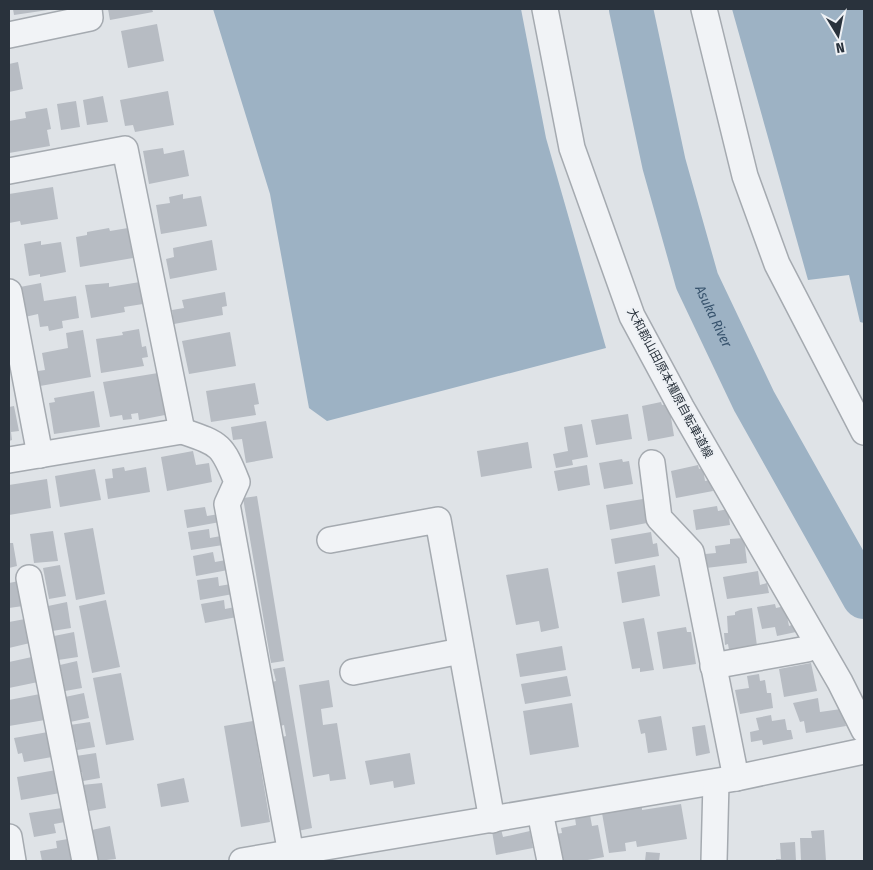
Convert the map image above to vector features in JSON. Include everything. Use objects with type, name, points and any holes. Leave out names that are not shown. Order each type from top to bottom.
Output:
[{"type":"street","points":[[9,35],[90,18],[88,9]]},
{"type":"street","name":"大和郡山田原本橿原自転車道線","points":[[545,9],[572,148],[632,316],[681,407],[840,682],[864,730]]},
{"type":"street","points":[[704,9],[745,176],[777,264],[864,432]]},
{"type":"street","points":[[9,172],[125,149],[182,431]]},
{"type":"street","points":[[9,292],[40,456]]},
{"type":"street","points":[[9,460],[182,431],[213,441],[227,456],[237,482],[227,504],[291,854]]},
{"type":"street","points":[[652,463],[659,518],[691,552],[713,666],[726,780],[714,861]]},
{"type":"street","points":[[330,540],[438,520],[492,820]]},
{"type":"street","points":[[29,578],[85,861]]},
{"type":"street","points":[[713,666],[807,649]]},
{"type":"street","points":[[353,672],[461,651]]},
{"type":"street","points":[[242,861],[291,854],[337,854],[492,820],[726,780],[864,751]]},
{"type":"street","points":[[540,812],[550,861]]},
{"type":"street","points":[[9,836],[13,861]]},
{"type":"water","points":[[213,9],[521,9],[546,138],[606,348],[327,421],[309,408],[270,194]]},
{"type":"water","points":[[732,9],[864,9],[864,323],[860,322],[849,275],[808,280]]},
{"type":"building","points":[[13,9],[48,9],[48,10],[14,15]]},
{"type":"building","points":[[108,9],[152,9],[153,12],[110,20]]},
{"type":"building","points":[[157,24],[164,61],[128,68],[121,31]]},
{"type":"building","points":[[18,62],[23,89],[9,92],[9,64]]},
{"type":"building","points":[[168,91],[174,125],[135,132],[133,125],[125,126],[120,100]]},
{"type":"building","points":[[103,96],[108,122],[87,125],[83,100]]},
{"type":"building","points":[[76,101],[80,127],[61,130],[57,104]]},
{"type":"building","points":[[47,108],[51,129],[47,130],[50,146],[9,153],[9,121],[26,118],[25,112]]},
{"type":"building","points":[[163,148],[164,154],[184,150],[189,176],[149,184],[143,151]]},
{"type":"building","points":[[53,187],[58,219],[21,225],[20,221],[9,223],[9,194]]},
{"type":"building","points":[[183,194],[183,199],[201,196],[207,226],[161,234],[156,205],[170,203],[169,197]]},
{"type":"building","points":[[109,228],[110,231],[128,228],[133,258],[80,267],[76,237],[87,235],[87,232]]},
{"type":"building","points":[[212,240],[217,270],[170,279],[166,259],[174,257],[173,248]]},
{"type":"building","points":[[41,241],[41,245],[61,242],[66,272],[40,277],[40,274],[29,276],[24,244]]},
{"type":"building","points":[[140,282],[143,304],[124,307],[125,312],[91,318],[85,285],[109,283],[109,287]]},
{"type":"building","points":[[41,283],[44,301],[76,296],[79,318],[62,321],[63,328],[49,331],[48,326],[40,327],[38,314],[25,317],[20,287]]},
{"type":"building","points":[[225,292],[227,306],[222,307],[223,315],[174,324],[172,310],[184,308],[182,300]]},
{"type":"building","points":[[139,329],[142,347],[146,346],[148,357],[142,358],[144,366],[101,373],[96,339],[123,335],[122,332]]},
{"type":"building","points":[[83,330],[91,377],[40,386],[38,371],[45,370],[42,353],[68,348],[66,333]]},
{"type":"building","points":[[230,332],[236,366],[189,374],[182,341]]},
{"type":"building","points":[[158,373],[165,415],[139,420],[138,413],[131,414],[132,419],[123,420],[122,415],[110,417],[103,382]]},
{"type":"building","points":[[255,383],[259,404],[254,405],[256,415],[211,422],[206,391]]},
{"type":"building","points":[[94,391],[100,427],[54,434],[49,403],[55,402],[54,398]]},
{"type":"building","points":[[661,402],[662,405],[667,404],[670,411],[674,436],[648,441],[642,406]]},
{"type":"building","points":[[14,406],[19,431],[11,432],[12,440],[9,441],[9,407]]},
{"type":"building","points":[[628,414],[632,439],[596,445],[591,420]]},
{"type":"building","points":[[266,421],[273,458],[246,463],[242,439],[233,440],[231,427]]},
{"type":"building","points":[[582,424],[588,457],[572,460],[573,465],[556,468],[553,454],[568,451],[564,427]]},
{"type":"building","points":[[528,442],[532,468],[481,477],[477,451]]},
{"type":"building","points":[[193,451],[196,465],[209,463],[212,482],[167,491],[161,457]]},
{"type":"building","points":[[622,459],[623,462],[629,461],[633,484],[604,489],[599,463]]},
{"type":"building","points":[[587,465],[590,485],[558,491],[554,471]]},
{"type":"building","points":[[698,465],[699,469],[703,468],[705,481],[710,480],[713,491],[676,498],[671,471]]},
{"type":"building","points":[[124,467],[125,471],[146,467],[150,492],[108,499],[105,479],[113,478],[112,469]]},
{"type":"building","points":[[95,469],[101,500],[60,507],[55,476]]},
{"type":"building","points":[[47,479],[51,508],[9,515],[9,485]]},
{"type":"building","points":[[257,496],[284,661],[271,663],[243,498]]},
{"type":"building","points":[[643,499],[647,523],[610,530],[606,505]]},
{"type":"building","points":[[717,506],[718,511],[728,509],[730,525],[696,530],[693,510]]},
{"type":"building","points":[[205,507],[207,516],[219,514],[220,522],[187,528],[184,510]]},
{"type":"building","points":[[93,528],[105,594],[76,600],[64,533]]},
{"type":"building","points":[[209,529],[210,538],[221,536],[223,545],[191,550],[188,532]]},
{"type":"building","points":[[53,531],[58,561],[34,563],[30,534]]},
{"type":"building","points":[[651,532],[653,544],[657,543],[659,556],[615,564],[611,539]]},
{"type":"building","points":[[744,538],[747,563],[706,568],[705,554],[716,553],[715,546],[730,544],[730,539]]},
{"type":"building","points":[[9,543],[13,543],[17,566],[9,568]]},
{"type":"building","points":[[213,552],[215,562],[226,560],[228,570],[196,576],[193,556]]},
{"type":"building","points":[[60,565],[66,596],[49,599],[43,568]]},
{"type":"building","points":[[655,565],[660,596],[622,603],[617,572]]},
{"type":"building","points":[[548,568],[559,628],[541,632],[539,621],[516,625],[506,575]]},
{"type":"building","points":[[758,571],[760,585],[767,583],[769,593],[727,599],[723,577]]},
{"type":"building","points":[[218,577],[219,586],[231,584],[233,594],[200,600],[197,580]]},
{"type":"building","points":[[19,581],[23,606],[9,608],[9,583]]},
{"type":"building","points":[[106,600],[120,667],[92,673],[79,606]]},
{"type":"building","points":[[224,600],[225,609],[235,607],[237,617],[205,623],[201,604]]},
{"type":"building","points":[[67,602],[71,628],[52,631],[48,606]]},
{"type":"building","points":[[775,604],[776,608],[785,606],[789,626],[794,624],[796,632],[777,636],[775,627],[762,629],[757,607]]},
{"type":"building","points":[[752,608],[757,646],[729,650],[728,644],[725,645],[724,633],[728,633],[727,616],[735,615],[735,612],[740,610]]},
{"type":"building","points":[[644,618],[654,670],[640,672],[640,668],[632,669],[623,622]]},
{"type":"building","points":[[25,619],[30,643],[9,648],[9,622]]},
{"type":"building","points":[[686,627],[687,632],[691,632],[696,664],[663,669],[657,632]]},
{"type":"building","points":[[74,632],[78,657],[58,660],[54,636]]},
{"type":"building","points":[[562,646],[566,670],[520,677],[516,654]]},
{"type":"building","points":[[32,657],[38,682],[9,688],[9,662]]},
{"type":"building","points":[[77,661],[82,688],[65,691],[60,665]]},
{"type":"building","points":[[811,663],[817,691],[784,697],[779,669]]},
{"type":"building","points":[[285,667],[312,828],[298,831],[282,737],[286,736],[284,725],[280,726],[272,682],[276,681],[273,669]]},
{"type":"building","points":[[121,673],[134,740],[106,745],[93,678]]},
{"type":"building","points":[[759,674],[760,681],[765,680],[767,693],[771,693],[773,708],[740,714],[735,690],[749,688],[747,676]]},
{"type":"building","points":[[567,676],[571,696],[525,704],[521,684]]},
{"type":"building","points":[[329,680],[333,707],[321,709],[323,725],[337,723],[346,779],[330,781],[329,774],[313,777],[299,685]]},
{"type":"building","points":[[84,693],[89,718],[70,722],[65,697]]},
{"type":"building","points":[[40,694],[45,720],[9,726],[9,700]]},
{"type":"building","points":[[818,698],[820,712],[841,709],[846,726],[806,733],[804,721],[800,722],[793,703]]},
{"type":"building","points":[[572,703],[579,747],[530,755],[523,711]]},
{"type":"building","points":[[771,715],[772,721],[785,719],[787,730],[791,730],[793,739],[763,745],[762,740],[751,742],[750,732],[759,730],[756,718]]},
{"type":"building","points":[[661,716],[667,750],[648,753],[645,733],[641,734],[638,720]]},
{"type":"building","points":[[253,721],[270,822],[241,827],[224,726]]},
{"type":"building","points":[[90,722],[95,747],[77,750],[76,742],[73,742],[70,725]]},
{"type":"building","points":[[705,725],[710,753],[696,756],[692,727]]},
{"type":"building","points":[[48,732],[52,757],[24,762],[22,753],[18,754],[14,738]]},
{"type":"building","points":[[96,753],[100,778],[83,781],[82,772],[78,773],[76,756]]},
{"type":"building","points":[[410,753],[415,784],[394,788],[393,781],[370,785],[365,761]]},
{"type":"building","points":[[56,770],[60,793],[21,800],[17,777]]},
{"type":"building","points":[[184,778],[189,802],[161,807],[157,784]]},
{"type":"building","points":[[102,783],[106,808],[89,811],[88,803],[84,803],[82,785]]},
{"type":"building","points":[[681,804],[687,839],[637,847],[636,841],[625,843],[626,851],[609,853],[602,813],[642,806],[642,810]]},
{"type":"building","points":[[62,808],[65,822],[54,824],[56,833],[34,837],[29,813]]},
{"type":"building","points":[[590,815],[592,826],[598,825],[604,857],[582,861],[561,861],[556,834],[562,833],[561,828],[576,825],[575,818]]},
{"type":"building","points":[[110,826],[116,859],[97,861],[92,830]]},
{"type":"building","points":[[501,829],[503,837],[530,831],[533,848],[496,855],[492,831]]},
{"type":"building","points":[[824,830],[826,861],[801,861],[800,838],[812,838],[811,831]]},
{"type":"building","points":[[68,839],[73,861],[42,861],[40,851],[57,848],[56,841]]},
{"type":"building","points":[[795,842],[796,861],[776,861],[776,859],[781,859],[780,843]]},
{"type":"building","points":[[646,852],[660,853],[659,861],[645,861]]},
{"type":"waterway","name":"Asuka River","points":[[631,9],[664,164],[697,281],[754,401],[864,597]]}]
